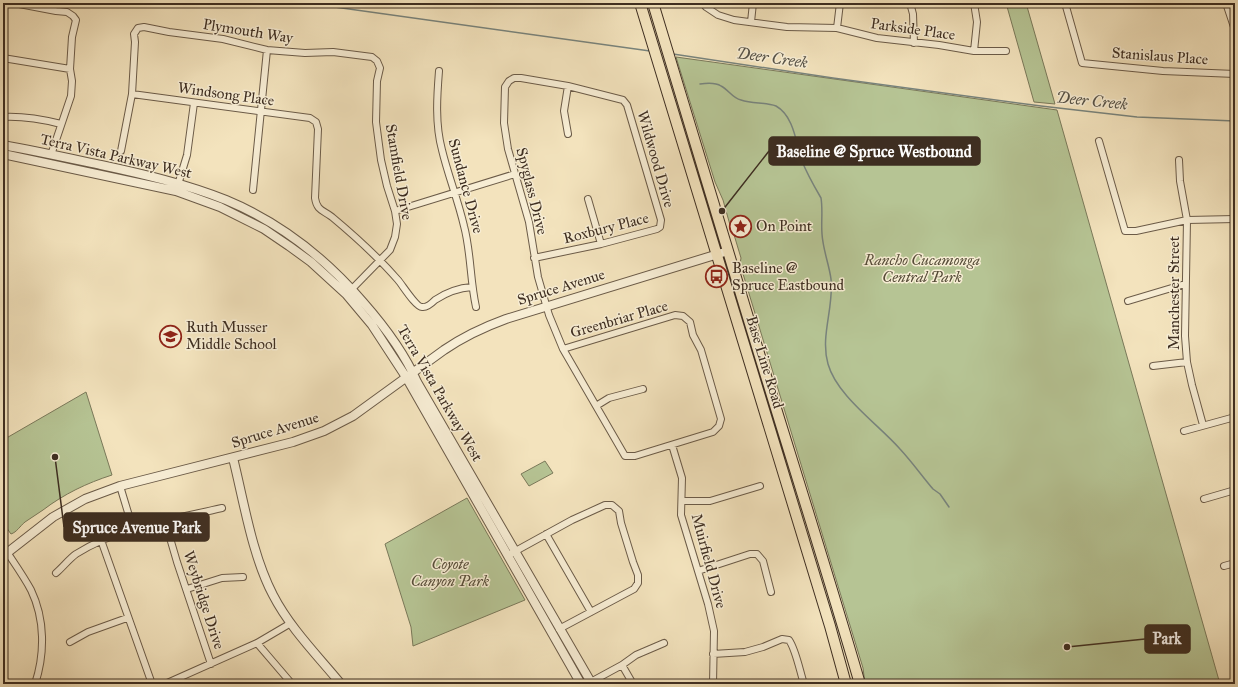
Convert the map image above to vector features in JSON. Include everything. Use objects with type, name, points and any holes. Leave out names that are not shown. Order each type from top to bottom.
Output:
[{"type":"main road","name":"Base Line Road","points":[[640,3],[830,626],[846,684]]},
{"type":"main road","name":"Base Line Road","points":[[653,3],[860,684]]},
{"type":"street","points":[[14,3],[67,12],[76,20],[72,37],[70,69],[72,81],[71,96],[51,155]]},
{"type":"street","name":"Parkside Place","points":[[703,3],[706,7],[718,15],[734,20],[787,27],[837,28],[877,38],[939,45],[974,51],[1006,51]]},
{"type":"street","points":[[751,22],[753,3]]},
{"type":"street","points":[[837,28],[840,3]]},
{"type":"street","points":[[910,3],[913,14],[914,42]]},
{"type":"street","points":[[974,3],[977,22],[974,51]]},
{"type":"street","name":"Stanislaus Place","points":[[1065,3],[1082,64],[1163,71],[1235,74]]},
{"type":"street","points":[[1226,3],[1235,30]]},
{"type":"street","name":"Plymouth Way","points":[[132,94],[135,42],[134,34],[138,28],[144,27],[222,39],[267,50],[305,53],[332,52],[372,57],[377,61]]},
{"type":"street","points":[[253,190],[267,50]]},
{"type":"street","points":[[3,58],[70,69]]},
{"type":"street","name":"Stamfield Drive","points":[[349,292],[390,250],[395,237],[397,224],[380,153],[376,122],[377,81],[380,68],[377,61]]},
{"type":"street","name":"Sundance Drive","points":[[439,70],[437,91],[441,148],[455,192],[467,240],[472,287],[476,307]]},
{"type":"street","name":"Spyglass Drive","points":[[568,86],[514,78],[504,87],[504,123],[508,149],[529,222],[538,278],[563,349],[624,456],[635,456],[672,446]]},
{"type":"street","points":[[568,86],[564,111],[568,134]]},
{"type":"street","name":"Wildwood Drive","points":[[568,86],[623,100],[627,104],[661,220],[660,227]]},
{"type":"street","points":[[121,151],[132,94]]},
{"type":"street","name":"Windsong Place","points":[[132,94],[310,118],[316,122],[318,129],[316,205],[357,237],[381,260]]},
{"type":"street","points":[[177,188],[187,155],[194,103]]},
{"type":"street","points":[[3,117],[13,116],[39,118],[61,124]]},
{"type":"street","points":[[1100,141],[1124,231],[1187,220],[1235,218]]},
{"type":"street","name":"Terra Vista Parkway West","points":[[3,145],[150,176],[220,207],[264,229],[349,292],[383,324],[408,362],[410,375],[512,554],[581,684]]},
{"type":"street","name":"Terra Vista Parkway West","points":[[3,154],[177,188]]},
{"type":"street","name":"Manchester Street","points":[[1179,160],[1180,181],[1187,220],[1188,253],[1185,284],[1185,336],[1187,362],[1203,425]]},
{"type":"street","points":[[395,211],[515,174]]},
{"type":"street","points":[[588,199],[602,244]]},
{"type":"street","name":"Roxbury Place","points":[[534,258],[602,244],[660,227]]},
{"type":"street","name":"Spruce Avenue","points":[[4,551],[53,517],[85,499],[120,486],[293,442],[324,431],[353,416],[444,350],[472,333],[498,322],[728,251]]},
{"type":"street","points":[[381,260],[408,291],[417,306],[428,306],[451,290],[472,287]]},
{"type":"street","points":[[1128,300],[1185,284]]},
{"type":"street","name":"Greenbriar Place","points":[[563,349],[676,315],[683,316],[690,322],[693,335],[701,350],[721,419],[719,426],[713,432],[672,446]]},
{"type":"street","points":[[1154,366],[1187,362]]},
{"type":"street","points":[[596,406],[609,398],[643,388]]},
{"type":"street","points":[[1184,431],[1235,417]]},
{"type":"street","name":"Muirfield Drive","points":[[672,446],[682,478],[681,515],[708,604],[714,631],[713,684]]},
{"type":"street","points":[[233,458],[259,562],[273,596],[291,623],[341,684]]},
{"type":"street","points":[[120,486],[133,529]]},
{"type":"street","points":[[682,501],[710,501],[760,486]]},
{"type":"street","points":[[1204,498],[1235,490]]},
{"type":"street","points":[[512,554],[572,520],[605,505],[612,505],[619,511],[621,523],[638,575],[638,583],[634,589],[559,629]]},
{"type":"street","points":[[56,573],[75,555],[101,540],[133,529],[222,508]]},
{"type":"street","name":"Weybridge Drive","points":[[165,521],[211,664]]},
{"type":"street","points":[[546,534],[591,612]]},
{"type":"street","points":[[101,540],[127,618],[152,684]]},
{"type":"street","points":[[4,551],[31,590],[38,609],[42,632],[42,650],[36,684]]},
{"type":"street","name":"Terra Vista Parkway West","points":[[512,554],[559,629],[590,683]]},
{"type":"street","points":[[698,571],[750,554],[757,554],[763,561],[771,592]]},
{"type":"street","points":[[1224,566],[1235,563]]},
{"type":"street","points":[[187,589],[222,578],[243,578]]},
{"type":"street","points":[[70,642],[88,632],[127,618]]},
{"type":"street","points":[[165,684],[257,643],[291,623]]},
{"type":"street","points":[[713,654],[745,652],[782,640],[789,640],[794,647],[804,684]]},
{"type":"street","points":[[257,643],[292,684]]},
{"type":"street","points":[[590,683],[622,665],[636,655],[664,643]]},
{"type":"street","points":[[622,665],[633,684]]},
{"type":"green space","points":[[1006,3],[1026,3],[1055,104],[1034,102]]},
{"type":"green space","name":"Rancho Cucamonga Central Park","points":[[676,57],[1057,110],[1220,684],[865,684],[863,668],[740,264],[741,258],[732,228],[723,200],[715,182]]},
{"type":"green space","points":[[86,392],[112,475],[85,485],[67,494],[25,522],[11,534],[3,523],[3,440]]},
{"type":"green space","points":[[545,461],[553,473],[529,486],[521,474]]},
{"type":"green space","name":"Coyote Canyon Park","points":[[467,498],[525,600],[413,646],[411,627],[385,544]]},
{"type":"waterway","name":"Deer Creek","points":[[306,3],[650,51]]},
{"type":"waterway","name":"Deer Creek","points":[[673,54],[833,78],[1041,106],[1137,117],[1235,121]]},
{"type":"waterway","points":[[700,84],[708,83],[719,85],[738,99],[776,106],[787,116],[794,130],[804,166],[821,198],[823,240],[831,279],[831,301],[826,332],[826,353],[828,364],[833,376],[849,398],[891,439],[933,489],[940,494],[949,507]]},
{"type":"place","name":"Baseline @ Spruce Westbound","points":[[722,211]]},
{"type":"place","name":"On Point","points":[[740,226]]},
{"type":"place","name":"Baseline @ Spruce Eastbound","points":[[717,277]]},
{"type":"place","name":"Ruth Musser Middle School","points":[[170,336]]},
{"type":"place","name":"Spruce Avenue Park","points":[[55,457]]},
{"type":"place","name":"Park","points":[[1067,647]]}]
